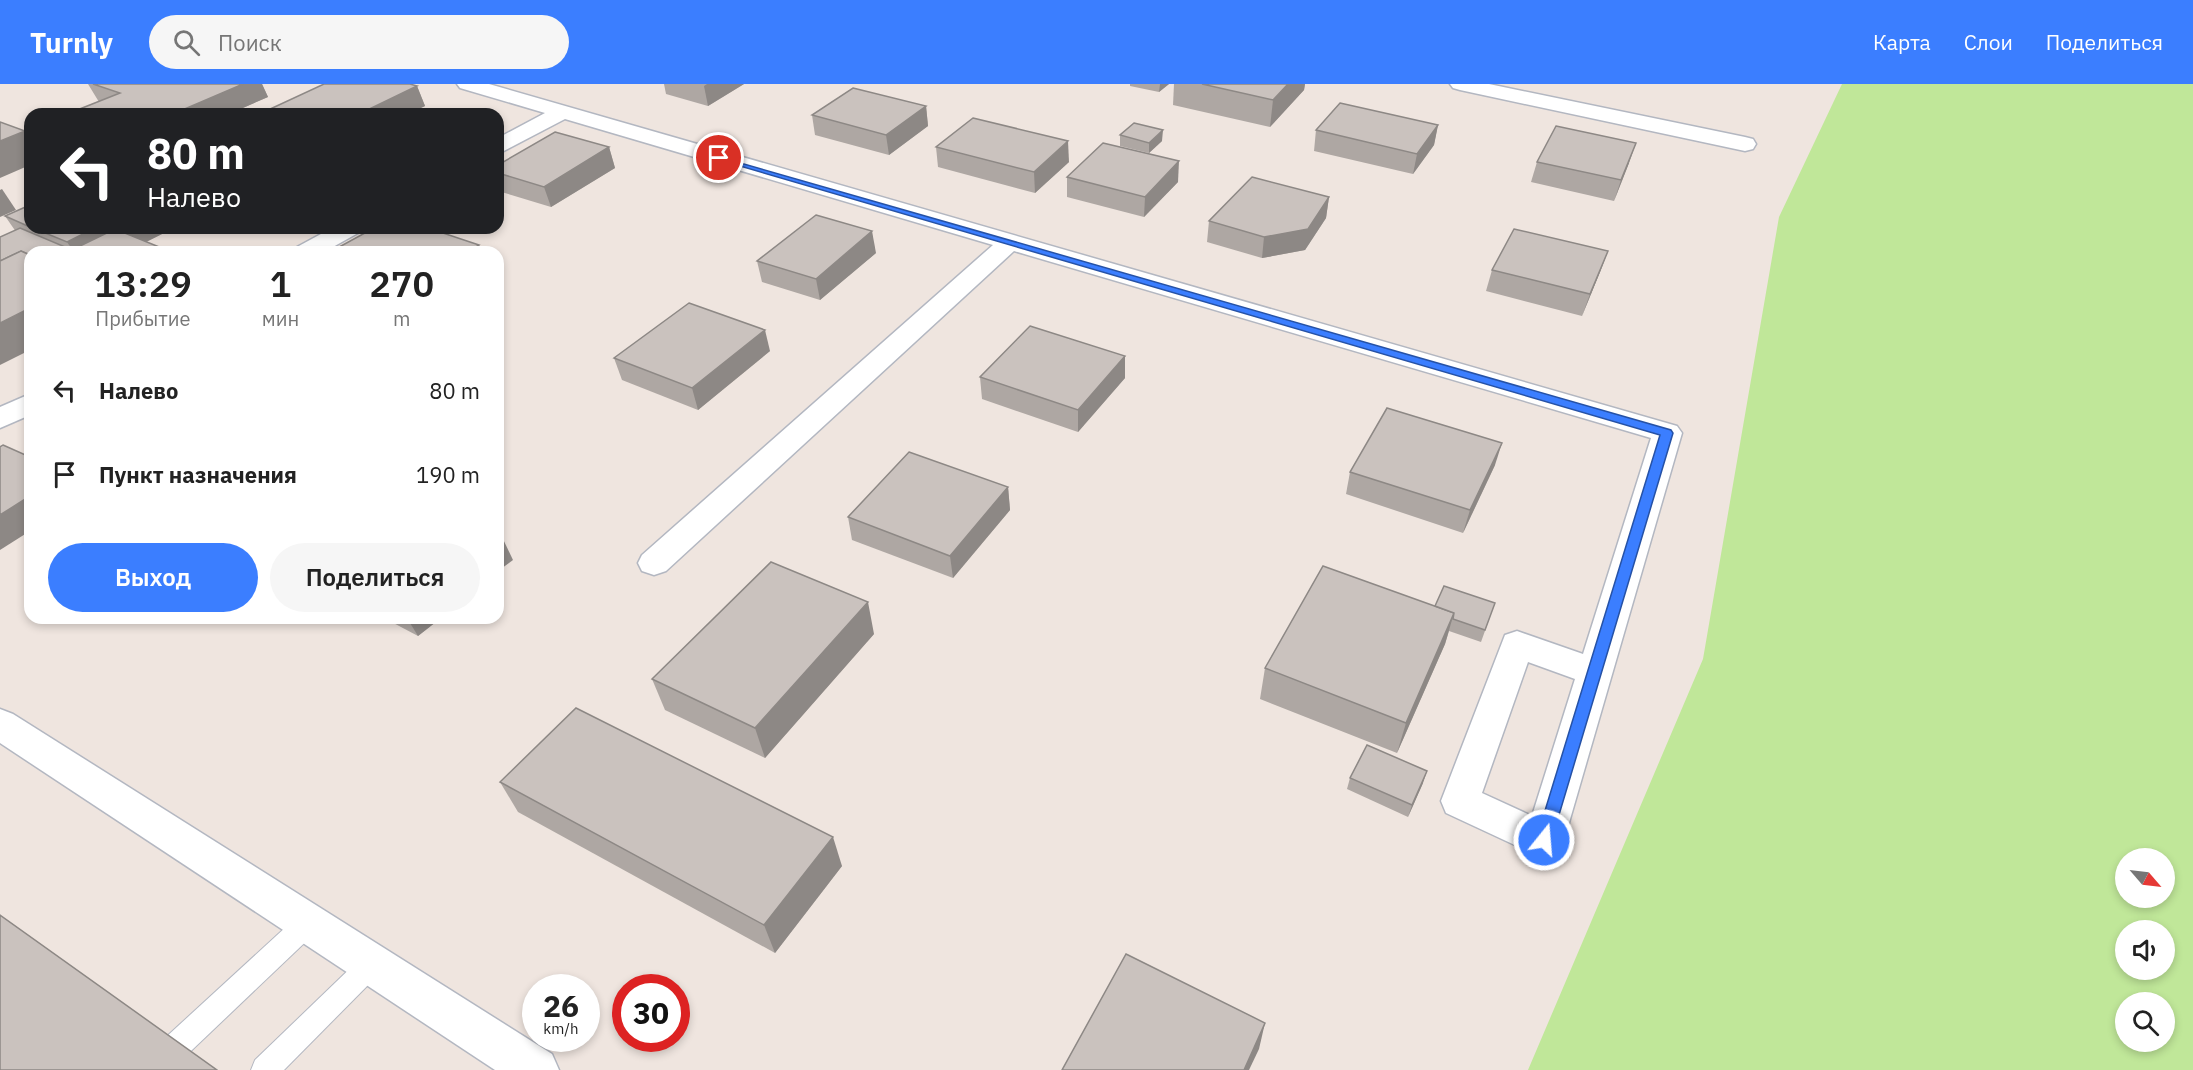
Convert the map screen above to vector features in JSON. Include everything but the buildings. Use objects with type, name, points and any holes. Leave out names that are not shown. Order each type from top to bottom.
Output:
[{"type":"street","points":[[467,84],[1667,433],[1544,840],[1460,801],[1517,644],[1594,672]]},
{"type":"street","points":[[1460,84],[1746,144]]},
{"type":"street","points":[[504,144],[563,112]]},
{"type":"street","points":[[317,246],[339,234]]},
{"type":"street","points":[[654,563],[1010,242]]},
{"type":"street","points":[[0,419],[24,406]]},
{"type":"street","points":[[0,724],[536,1070]]},
{"type":"lane","points":[[150,1070],[308,923]]},
{"type":"lane","points":[[265,1070],[372,964]]},
{"type":"green space","points":[[1842,84],[2193,84],[2193,1070],[1528,1070],[1703,659],[1779,217]]},
{"type":"route","points":[[719,158],[1667,433],[1544,840]]}]
